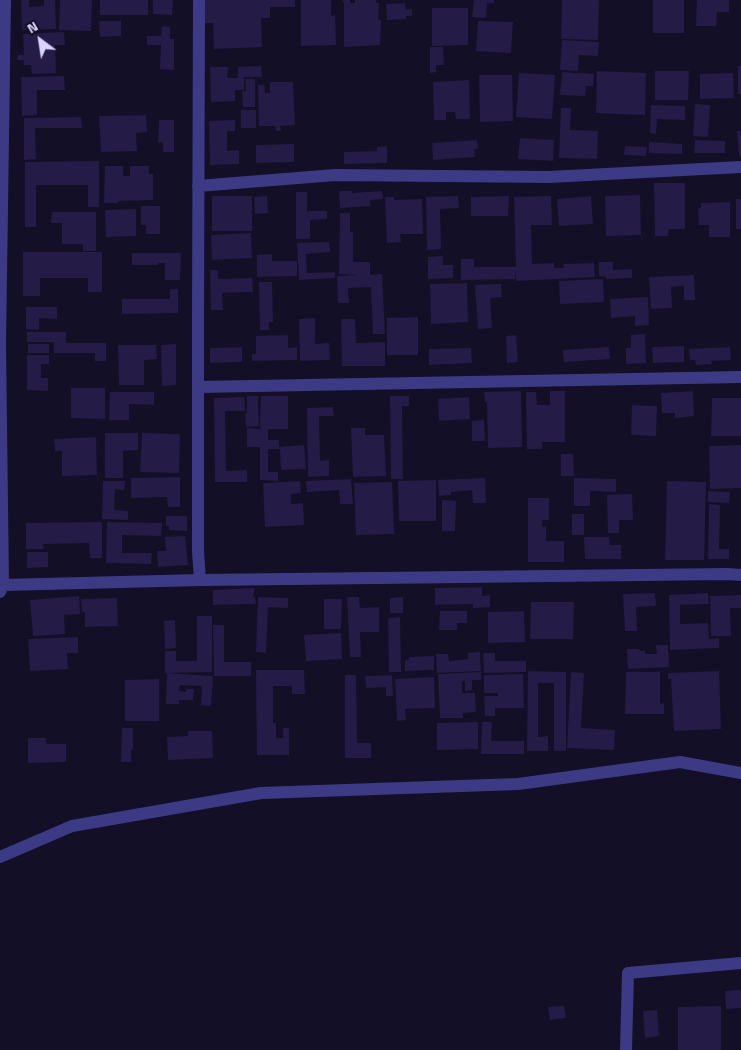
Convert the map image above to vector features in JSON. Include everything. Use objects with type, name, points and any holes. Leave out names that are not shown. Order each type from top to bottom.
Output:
[{"type":"street","points":[[5,0],[0,344],[2,589],[200,580],[741,575]]},
{"type":"street","points":[[200,0],[198,186],[198,551],[200,580]]},
{"type":"street","points":[[198,186],[334,175],[549,177],[741,167]]},
{"type":"street","points":[[199,387],[741,377]]},
{"type":"street","points":[[0,857],[72,826],[261,793],[518,784],[680,762],[741,773]]},
{"type":"street","points":[[626,1050],[628,973],[741,963]]},
{"type":"building","points":[[21,0],[29,0],[29,7],[44,6],[44,0],[55,0],[56,29],[22,30]]},
{"type":"building","points":[[60,0],[92,0],[91,31],[59,30]]},
{"type":"building","points":[[100,0],[148,0],[148,15],[100,15]]},
{"type":"building","points":[[153,0],[173,0],[172,15],[153,14]]},
{"type":"building","points":[[204,0],[295,0],[295,7],[270,7],[270,18],[261,18],[262,47],[214,49],[213,23],[205,23]]},
{"type":"building","points":[[301,0],[331,0],[331,16],[335,15],[336,45],[301,46]]},
{"type":"building","points":[[343,0],[350,0],[350,3],[355,3],[355,0],[376,0],[376,3],[379,3],[378,20],[381,20],[380,45],[344,47]]},
{"type":"building","points":[[474,0],[494,0],[494,3],[487,3],[486,18],[472,17]]},
{"type":"building","points":[[562,0],[599,0],[598,40],[561,39]]},
{"type":"building","points":[[653,0],[684,0],[684,33],[653,33]]},
{"type":"building","points":[[697,0],[729,0],[729,12],[717,12],[716,26],[696,26]]},
{"type":"building","points":[[405,3],[406,10],[412,9],[412,16],[406,16],[406,19],[387,20],[386,4]]},
{"type":"building","points":[[432,8],[468,8],[468,45],[432,46]]},
{"type":"building","points":[[99,21],[121,21],[121,36],[100,37]]},
{"type":"building","points":[[478,21],[513,22],[511,53],[476,51]]},
{"type":"building","points":[[162,26],[170,27],[170,39],[174,39],[174,70],[160,69],[161,45],[147,45],[147,36],[161,36]]},
{"type":"building","points":[[64,32],[65,45],[55,45],[56,73],[32,74],[31,65],[24,65],[24,60],[17,60],[18,55],[24,55],[23,34]]},
{"type":"building","points":[[562,40],[599,42],[598,56],[579,55],[578,71],[560,70]]},
{"type":"building","points":[[430,47],[443,47],[444,65],[436,65],[436,72],[430,73]]},
{"type":"building","points":[[261,66],[262,77],[244,77],[244,90],[235,90],[235,101],[211,102],[210,67],[228,67],[227,78],[238,78],[238,67]]},
{"type":"building","points":[[738,66],[741,66],[741,94],[738,94]]},
{"type":"building","points":[[597,71],[646,73],[645,115],[596,113]]},
{"type":"building","points":[[655,71],[689,71],[688,100],[655,100]]},
{"type":"building","points":[[562,72],[594,74],[593,86],[586,86],[585,96],[560,95]]},
{"type":"building","points":[[519,73],[555,75],[552,119],[516,117]]},
{"type":"building","points":[[733,73],[734,98],[700,99],[700,74]]},
{"type":"building","points":[[479,75],[512,75],[513,121],[480,122]]},
{"type":"building","points":[[64,76],[65,90],[37,90],[37,115],[22,116],[21,77]]},
{"type":"building","points":[[245,79],[255,79],[255,107],[243,107],[242,91],[246,91]]},
{"type":"building","points":[[469,80],[470,119],[456,119],[455,112],[446,112],[446,120],[434,120],[433,82]]},
{"type":"building","points":[[270,82],[293,82],[295,125],[280,126],[281,131],[276,131],[275,126],[259,126],[258,85],[264,85],[265,93],[270,93]]},
{"type":"building","points":[[695,104],[710,105],[708,137],[693,136]]},
{"type":"building","points":[[651,105],[685,106],[685,120],[657,119],[656,134],[650,133]]},
{"type":"building","points":[[561,108],[571,108],[570,130],[598,131],[597,159],[559,158]]},
{"type":"building","points":[[241,110],[256,110],[256,128],[241,128]]},
{"type":"building","points":[[146,115],[147,132],[136,133],[137,151],[101,152],[99,116]]},
{"type":"building","points":[[81,117],[82,128],[35,128],[36,159],[24,160],[24,118]]},
{"type":"building","points":[[159,120],[174,120],[174,152],[163,152],[163,142],[158,143]]},
{"type":"building","points":[[235,120],[235,131],[227,131],[227,151],[239,150],[239,164],[210,165],[209,121]]},
{"type":"building","points":[[737,131],[741,131],[741,155],[739,156]]},
{"type":"building","points":[[520,138],[554,140],[553,161],[518,159]]},
{"type":"building","points":[[477,140],[478,149],[474,149],[475,157],[433,160],[432,143]]},
{"type":"building","points":[[695,140],[725,141],[725,153],[694,153]]},
{"type":"building","points":[[649,142],[682,144],[682,154],[649,153]]},
{"type":"building","points":[[294,144],[294,162],[256,163],[256,145]]},
{"type":"building","points":[[387,146],[387,163],[344,164],[344,152],[377,151],[377,147]]},
{"type":"building","points":[[625,146],[647,147],[646,156],[624,155]]},
{"type":"building","points":[[99,161],[99,207],[88,207],[88,185],[36,185],[36,227],[25,227],[25,162]]},
{"type":"building","points":[[105,166],[123,166],[123,176],[130,176],[130,166],[149,166],[149,174],[153,174],[153,200],[104,203]]},
{"type":"building","points":[[654,183],[685,183],[685,229],[669,229],[668,236],[655,236]]},
{"type":"building","points":[[339,191],[352,191],[352,193],[382,191],[383,199],[370,200],[370,206],[340,208]]},
{"type":"building","points":[[296,192],[307,192],[307,211],[327,211],[327,219],[310,220],[310,239],[296,239]]},
{"type":"building","points":[[640,195],[641,235],[606,236],[605,196]]},
{"type":"building","points":[[212,196],[252,196],[252,231],[212,231]]},
{"type":"building","points":[[267,196],[268,213],[255,214],[254,197]]},
{"type":"building","points":[[458,196],[459,208],[440,209],[441,249],[427,250],[426,197]]},
{"type":"building","points":[[509,196],[508,216],[471,216],[471,197]]},
{"type":"building","points":[[551,196],[552,225],[531,225],[532,264],[554,263],[554,268],[564,268],[563,264],[594,263],[595,277],[516,281],[515,271],[515,279],[461,280],[461,259],[474,259],[474,267],[516,267],[514,197]]},
{"type":"building","points":[[591,196],[593,224],[559,226],[557,199]]},
{"type":"building","points":[[385,197],[394,197],[394,200],[422,199],[423,234],[400,234],[401,242],[387,243]]},
{"type":"building","points":[[736,199],[741,199],[741,229],[736,229]]},
{"type":"building","points":[[730,202],[730,237],[709,237],[709,225],[699,225],[698,208],[701,208],[701,203]]},
{"type":"building","points":[[141,206],[160,206],[160,234],[146,234],[146,225],[141,225]]},
{"type":"building","points":[[136,209],[136,236],[106,237],[105,210]]},
{"type":"building","points":[[52,212],[96,212],[96,251],[83,251],[83,244],[62,244],[62,223],[51,223]]},
{"type":"building","points":[[340,213],[350,213],[350,232],[353,232],[353,262],[370,262],[370,275],[382,274],[385,334],[373,334],[371,287],[348,288],[349,303],[338,303],[337,276],[357,275],[339,274]]},
{"type":"building","points":[[251,233],[252,258],[212,260],[211,235]]},
{"type":"building","points":[[329,242],[330,252],[306,254],[307,273],[335,272],[335,278],[299,280],[297,243]]},
{"type":"building","points":[[23,252],[102,252],[102,292],[88,292],[88,278],[40,278],[40,296],[23,296]]},
{"type":"building","points":[[132,253],[181,253],[180,280],[165,280],[165,263],[158,263],[158,265],[132,265]]},
{"type":"building","points":[[272,254],[272,261],[297,261],[297,276],[257,277],[257,255]]},
{"type":"building","points":[[443,256],[443,265],[453,265],[453,278],[428,279],[428,257]]},
{"type":"building","points":[[599,262],[613,262],[613,270],[632,269],[632,278],[606,279],[606,277],[599,276]]},
{"type":"building","points":[[210,270],[218,270],[218,279],[252,278],[253,292],[222,293],[223,310],[211,310]]},
{"type":"building","points":[[694,275],[695,300],[684,300],[684,286],[671,287],[672,308],[651,309],[649,277]]},
{"type":"building","points":[[603,279],[604,302],[560,304],[559,281]]},
{"type":"building","points":[[259,282],[272,282],[273,322],[269,322],[269,330],[260,330]]},
{"type":"building","points":[[467,283],[468,322],[431,324],[430,284]]},
{"type":"building","points":[[501,284],[502,297],[490,298],[492,328],[478,329],[475,285]]},
{"type":"building","points":[[170,289],[178,289],[178,313],[122,314],[122,299],[170,299]]},
{"type":"building","points":[[648,297],[649,325],[635,326],[635,316],[611,318],[610,299]]},
{"type":"building","points":[[26,307],[57,307],[57,319],[39,318],[39,330],[26,329]]},
{"type":"building","points":[[418,317],[418,355],[387,355],[387,318]]},
{"type":"building","points":[[315,318],[315,344],[329,343],[330,360],[300,361],[299,319]]},
{"type":"building","points":[[341,319],[355,319],[356,343],[385,342],[385,366],[342,366]]},
{"type":"building","points":[[27,332],[66,332],[66,343],[106,343],[106,361],[95,361],[95,353],[54,353],[54,342],[27,342]]},
{"type":"building","points":[[645,334],[646,363],[626,364],[626,348],[631,348],[631,335]]},
{"type":"building","points":[[288,335],[288,348],[297,347],[297,360],[252,361],[252,354],[256,354],[256,336]]},
{"type":"building","points":[[516,335],[518,362],[507,363],[506,336]]},
{"type":"building","points":[[28,344],[49,344],[49,353],[28,353]]},
{"type":"building","points":[[176,344],[176,385],[162,386],[161,345]]},
{"type":"building","points":[[118,345],[156,345],[157,359],[144,360],[144,385],[119,385]]},
{"type":"building","points":[[684,346],[684,362],[653,363],[652,347]]},
{"type":"building","points":[[242,347],[242,362],[210,363],[210,348]]},
{"type":"building","points":[[609,347],[610,359],[564,362],[563,350]]},
{"type":"building","points":[[730,347],[731,360],[711,361],[712,364],[696,365],[695,360],[690,360],[689,349]]},
{"type":"building","points":[[471,348],[472,363],[429,365],[429,349]]},
{"type":"building","points":[[27,355],[49,355],[49,364],[41,364],[41,378],[48,378],[48,391],[27,390]]},
{"type":"building","points":[[71,388],[105,388],[105,419],[71,418]]},
{"type":"building","points":[[521,391],[522,447],[488,448],[487,402],[485,402],[484,392]]},
{"type":"building","points":[[550,391],[565,391],[565,442],[542,442],[542,449],[527,449],[526,392],[536,392],[537,405],[550,405]]},
{"type":"building","points":[[693,391],[694,416],[675,418],[675,413],[662,413],[661,393]]},
{"type":"building","points":[[110,392],[154,392],[154,405],[129,404],[129,420],[109,420]]},
{"type":"building","points":[[247,396],[258,396],[259,426],[246,427]]},
{"type":"building","points":[[261,396],[288,396],[288,429],[268,429],[268,440],[279,440],[279,447],[304,445],[306,469],[281,470],[280,449],[268,449],[268,472],[278,472],[278,481],[260,480],[260,447],[247,447],[247,428],[260,429]]},
{"type":"building","points":[[390,396],[409,396],[409,406],[402,406],[403,479],[391,479]]},
{"type":"building","points":[[244,397],[245,411],[225,411],[226,471],[247,470],[247,482],[215,482],[214,398]]},
{"type":"building","points":[[469,397],[470,419],[439,421],[438,399]]},
{"type":"building","points":[[712,398],[741,398],[741,436],[711,436]]},
{"type":"building","points":[[632,405],[657,406],[656,436],[631,435]]},
{"type":"building","points":[[333,407],[334,416],[319,416],[320,461],[329,460],[329,476],[308,477],[307,408]]},
{"type":"building","points":[[484,420],[485,441],[472,441],[472,421]]},
{"type":"building","points":[[351,428],[365,428],[365,435],[384,435],[386,476],[353,477]]},
{"type":"building","points":[[105,433],[138,433],[138,450],[123,451],[123,478],[105,478]]},
{"type":"building","points":[[142,433],[180,434],[179,473],[140,472]]},
{"type":"building","points":[[96,437],[97,475],[62,476],[62,451],[55,451],[54,439]]},
{"type":"building","points":[[741,445],[741,488],[710,489],[709,446]]},
{"type":"building","points":[[561,454],[573,454],[574,476],[561,476]]},
{"type":"building","points":[[180,477],[180,507],[168,507],[167,497],[131,498],[131,478]]},
{"type":"building","points":[[485,478],[486,503],[473,503],[472,490],[451,492],[451,495],[439,496],[438,480]]},
{"type":"building","points":[[574,478],[616,479],[616,492],[590,491],[590,506],[574,506]]},
{"type":"building","points":[[351,479],[353,504],[340,504],[339,490],[307,492],[306,481]]},
{"type":"building","points":[[436,480],[436,521],[399,521],[398,481]]},
{"type":"building","points":[[103,481],[125,481],[124,490],[115,489],[114,510],[128,511],[128,520],[102,519]]},
{"type":"building","points":[[300,481],[301,493],[291,494],[291,504],[303,503],[304,525],[265,527],[263,483]]},
{"type":"building","points":[[667,481],[706,482],[704,560],[665,560]]},
{"type":"building","points":[[392,482],[394,534],[356,535],[354,483]]},
{"type":"building","points":[[708,491],[730,492],[729,503],[708,502]]},
{"type":"building","points":[[632,494],[633,520],[619,520],[619,533],[608,533],[607,495]]},
{"type":"building","points":[[528,498],[549,498],[549,520],[542,520],[542,527],[546,526],[546,541],[564,541],[564,562],[528,562]]},
{"type":"building","points":[[442,500],[456,501],[455,531],[442,531]]},
{"type":"building","points":[[709,504],[720,505],[719,549],[729,549],[729,559],[708,559]]},
{"type":"building","points":[[572,514],[584,514],[584,535],[572,535]]},
{"type":"building","points":[[166,516],[187,516],[187,531],[169,530],[169,526],[166,526]]},
{"type":"building","points":[[102,522],[102,558],[90,558],[89,543],[43,544],[44,549],[26,549],[26,523]]},
{"type":"building","points":[[107,522],[162,523],[161,536],[122,535],[122,553],[152,553],[151,564],[106,563]]},
{"type":"building","points":[[185,536],[188,565],[158,567],[157,551],[166,551],[165,537]]},
{"type":"building","points":[[584,537],[609,537],[610,545],[621,545],[621,559],[585,559]]},
{"type":"building","points":[[27,552],[48,552],[48,567],[27,568]]},
{"type":"building","points":[[482,587],[482,596],[490,595],[490,607],[473,608],[473,604],[435,605],[435,588]]},
{"type":"building","points":[[255,588],[253,597],[255,597],[256,604],[213,605],[213,590]]},
{"type":"building","points":[[655,593],[656,606],[636,607],[637,631],[625,631],[623,594]]},
{"type":"building","points":[[708,593],[709,604],[680,605],[680,624],[708,623],[709,639],[719,638],[719,648],[670,650],[669,595]]},
{"type":"building","points":[[741,595],[741,608],[730,608],[731,636],[711,636],[710,596]]},
{"type":"building","points":[[79,596],[80,614],[64,615],[65,634],[33,636],[30,600]]},
{"type":"building","points":[[258,597],[288,598],[288,608],[268,607],[266,653],[256,652]]},
{"type":"building","points":[[347,597],[359,597],[360,608],[379,607],[379,632],[360,632],[361,657],[350,657]]},
{"type":"building","points":[[403,597],[403,613],[390,613],[390,598]]},
{"type":"building","points":[[117,598],[118,626],[85,627],[85,612],[82,612],[81,599]]},
{"type":"building","points":[[324,599],[342,599],[341,629],[324,629]]},
{"type":"building","points":[[531,602],[574,602],[573,639],[530,639]]},
{"type":"building","points":[[440,611],[467,611],[467,623],[457,623],[457,630],[439,630]]},
{"type":"building","points":[[524,611],[525,642],[488,643],[488,612]]},
{"type":"building","points":[[197,616],[212,616],[212,672],[165,673],[165,651],[176,651],[176,661],[197,661]]},
{"type":"building","points":[[400,617],[401,672],[389,672],[388,618]]},
{"type":"building","points":[[175,620],[176,648],[165,649],[164,621]]},
{"type":"building","points":[[213,625],[224,625],[224,662],[251,662],[251,676],[214,676]]},
{"type":"building","points":[[341,633],[342,659],[306,661],[304,635]]},
{"type":"building","points":[[78,637],[78,653],[67,653],[68,669],[30,671],[28,639]]},
{"type":"building","points":[[656,645],[668,645],[669,667],[628,669],[627,649],[639,649],[640,651],[645,651],[645,654],[657,654]]},
{"type":"building","points":[[480,652],[481,671],[437,673],[436,654],[448,654],[449,661],[468,659],[468,653]]},
{"type":"building","points":[[483,653],[495,653],[495,661],[526,661],[526,672],[484,673]]},
{"type":"building","points":[[434,656],[434,670],[405,671],[405,660],[409,660],[409,657]]},
{"type":"building","points":[[256,670],[304,670],[305,694],[292,694],[292,686],[273,686],[273,723],[276,723],[276,738],[283,738],[283,728],[289,728],[289,755],[257,755]]},
{"type":"building","points":[[528,671],[566,672],[566,751],[554,751],[554,683],[538,683],[538,737],[548,736],[548,751],[527,751]]},
{"type":"building","points":[[719,671],[721,729],[674,731],[671,679],[668,679],[668,673]]},
{"type":"building","points":[[481,672],[481,680],[472,680],[472,690],[465,691],[465,681],[462,681],[462,693],[475,693],[476,712],[463,713],[463,718],[440,718],[438,674]]},
{"type":"building","points":[[571,672],[584,673],[581,728],[615,730],[614,750],[567,748]]},
{"type":"building","points":[[626,672],[660,672],[660,704],[664,703],[664,714],[625,714]]},
{"type":"building","points":[[167,673],[213,676],[211,706],[201,705],[202,686],[180,685],[179,691],[186,692],[186,689],[194,689],[193,700],[179,700],[179,704],[166,704]]},
{"type":"building","points":[[523,674],[524,708],[495,708],[495,716],[485,716],[484,696],[498,696],[498,693],[484,693],[484,675]]},
{"type":"building","points":[[345,675],[356,675],[357,743],[371,743],[371,758],[345,758]]},
{"type":"building","points":[[392,675],[393,696],[386,696],[386,687],[366,688],[365,676]]},
{"type":"building","points":[[434,677],[435,708],[405,709],[406,720],[397,721],[395,679]]},
{"type":"building","points":[[159,679],[159,721],[125,721],[125,680]]},
{"type":"building","points":[[478,722],[478,749],[437,750],[437,723]]},
{"type":"building","points":[[482,722],[492,722],[491,741],[524,741],[524,754],[481,754]]},
{"type":"building","points":[[122,728],[133,728],[131,762],[121,762]]},
{"type":"building","points":[[188,731],[212,731],[213,758],[168,760],[167,737],[188,736]]},
{"type":"building","points":[[28,738],[46,738],[46,744],[66,744],[66,762],[28,763]]},
{"type":"building","points":[[741,990],[741,1008],[726,1009],[725,991]]},
{"type":"building","points":[[564,1006],[566,1018],[550,1020],[548,1007]]},
{"type":"building","points":[[721,1006],[721,1050],[678,1050],[678,1007]]},
{"type":"building","points":[[657,1010],[659,1036],[645,1038],[643,1011]]}]
